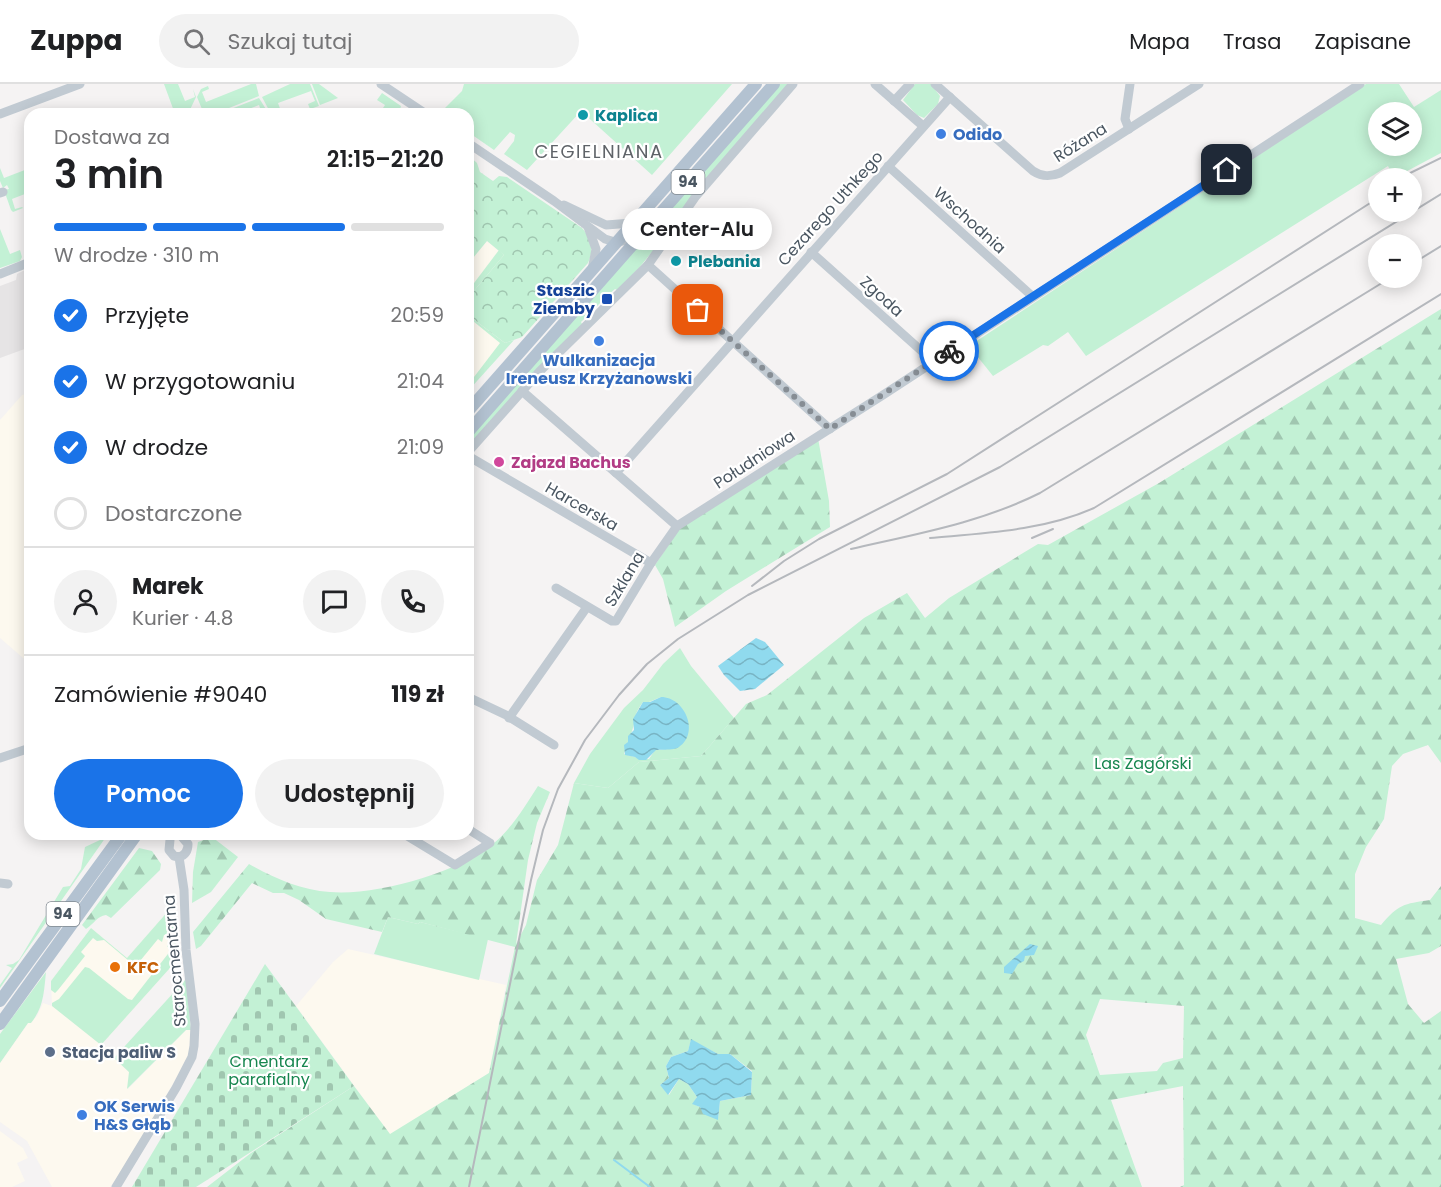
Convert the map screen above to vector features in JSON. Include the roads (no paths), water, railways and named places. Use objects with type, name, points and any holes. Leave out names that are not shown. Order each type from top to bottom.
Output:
[{"type":"main road","name":"94","points":[[474,404],[756,84]]},
{"type":"main road","name":"94","points":[[474,425],[774,84]]},
{"type":"main road","points":[[474,395],[503,371]]},
{"type":"main road","name":"94","points":[[0,1001],[118,840]]},
{"type":"main road","name":"94","points":[[0,1024],[132,840]]},
{"type":"street","points":[[0,114],[80,84]]},
{"type":"street","points":[[381,84],[410,108]]},
{"type":"street","points":[[474,447],[562,349],[648,265],[696,196],[793,84]]},
{"type":"street","points":[[875,84],[923,126]]},
{"type":"street","points":[[894,101],[910,84]]},
{"type":"street","name":"Różana","points":[[936,84],[1033,171],[1045,176],[1060,173],[1199,84]]},
{"type":"street","name":"Różana","points":[[1129,129],[1125,119],[1130,84]]},
{"type":"street","name":"Południowa","points":[[677,526],[1360,84]]},
{"type":"street","name":"Cezarego Uthkego","points":[[616,472],[950,97]]},
{"type":"street","points":[[474,147],[605,238],[615,242],[637,239]]},
{"type":"street","name":"Wschodnia","points":[[888,166],[1032,296]]},
{"type":"street","points":[[554,201],[606,225],[632,223]]},
{"type":"street","points":[[606,225],[615,242],[616,253],[613,267]]},
{"type":"street","points":[[588,227],[596,249],[592,270]]},
{"type":"street","name":"Zgoda","points":[[811,252],[925,354],[931,363]]},
{"type":"street","points":[[0,274],[24,264]]},
{"type":"street","points":[[648,265],[830,429]]},
{"type":"street","points":[[522,391],[677,526]]},
{"type":"street","name":"Harcerska","points":[[474,458],[651,563]]},
{"type":"street","name":"Szklana","points":[[556,588],[612,621],[616,621],[651,563],[677,526]]},
{"type":"street","name":"Szklana","points":[[509,718],[587,607]]},
{"type":"street","points":[[474,700],[554,745]]},
{"type":"street","points":[[0,758],[24,750]]},
{"type":"street","points":[[414,840],[454,865],[490,843],[474,833]]},
{"type":"street","points":[[167,840],[170,852],[179,856],[188,849],[186,840]]},
{"type":"street","name":"Starocmentarna","points":[[116,1187],[176,1088],[192,1057],[195,1024],[186,950],[184,890],[179,856]]},
{"type":"water","points":[[756,638],[765,642],[784,665],[755,689],[740,691],[718,666]]},
{"type":"water","points":[[661,697],[670,699],[683,709],[689,725],[685,741],[677,748],[656,750],[646,760],[625,755],[624,745],[634,730],[633,719],[643,702],[650,702]]},
{"type":"water","points":[[1030,944],[1038,946],[1034,955],[1025,956],[1024,961],[1018,964],[1012,974],[1004,973],[1004,967]]},
{"type":"water","points":[[691,1039],[718,1054],[730,1054],[752,1072],[751,1095],[720,1101],[718,1120],[703,1114],[700,1107],[692,1104],[697,1097],[688,1084],[679,1079],[668,1095],[660,1085],[669,1078],[666,1066],[671,1057],[688,1051]]},
{"type":"waterway","points":[[614,1160],[650,1187]]},
{"type":"railway","points":[[1420,168],[1441,158]]},
{"type":"railway","points":[[469,1187],[543,830],[558,789],[585,740],[619,695],[647,664],[678,639],[748,595],[1000,467],[1441,194]]},
{"type":"railway","points":[[752,586],[784,561],[819,539],[947,474],[1368,204]]},
{"type":"railway","points":[[1422,258],[1441,246]]},
{"type":"railway","points":[[851,549],[971,520],[1040,493],[1374,288]]},
{"type":"railway","points":[[930,538],[1034,526],[1054,522],[1094,508],[1441,294]]},
{"type":"railway","points":[[1032,538],[1053,529]]},
{"type":"place","name":"Kaplica","points":[[583,115]]},
{"type":"place","name":"Odido","points":[[941,134]]},
{"type":"place","name":"Plebania","points":[[676,261]]},
{"type":"place","name":"Staszic Ziemby","points":[[607,299]]},
{"type":"place","name":"Center-Alu","points":[[698,310]]},
{"type":"place","name":"Wulkanizacja Ireneusz Krzyżanowski","points":[[599,341]]},
{"type":"place","name":"Zajazd Bachus","points":[[499,462]]},
{"type":"place","name":"KFC","points":[[115,967]]},
{"type":"place","name":"Stacja paliw S","points":[[50,1052]]},
{"type":"place","name":"OK Serwis H&S Głąb","points":[[82,1115]]},
{"type":"district","name":"CEGIELNIANA","points":[[599,152]]},
{"type":"park label","name":"Las Zagórski","points":[[1143,763]]},
{"type":"park label","name":"Cmentarz parafialny","points":[[269,1070]]}]
